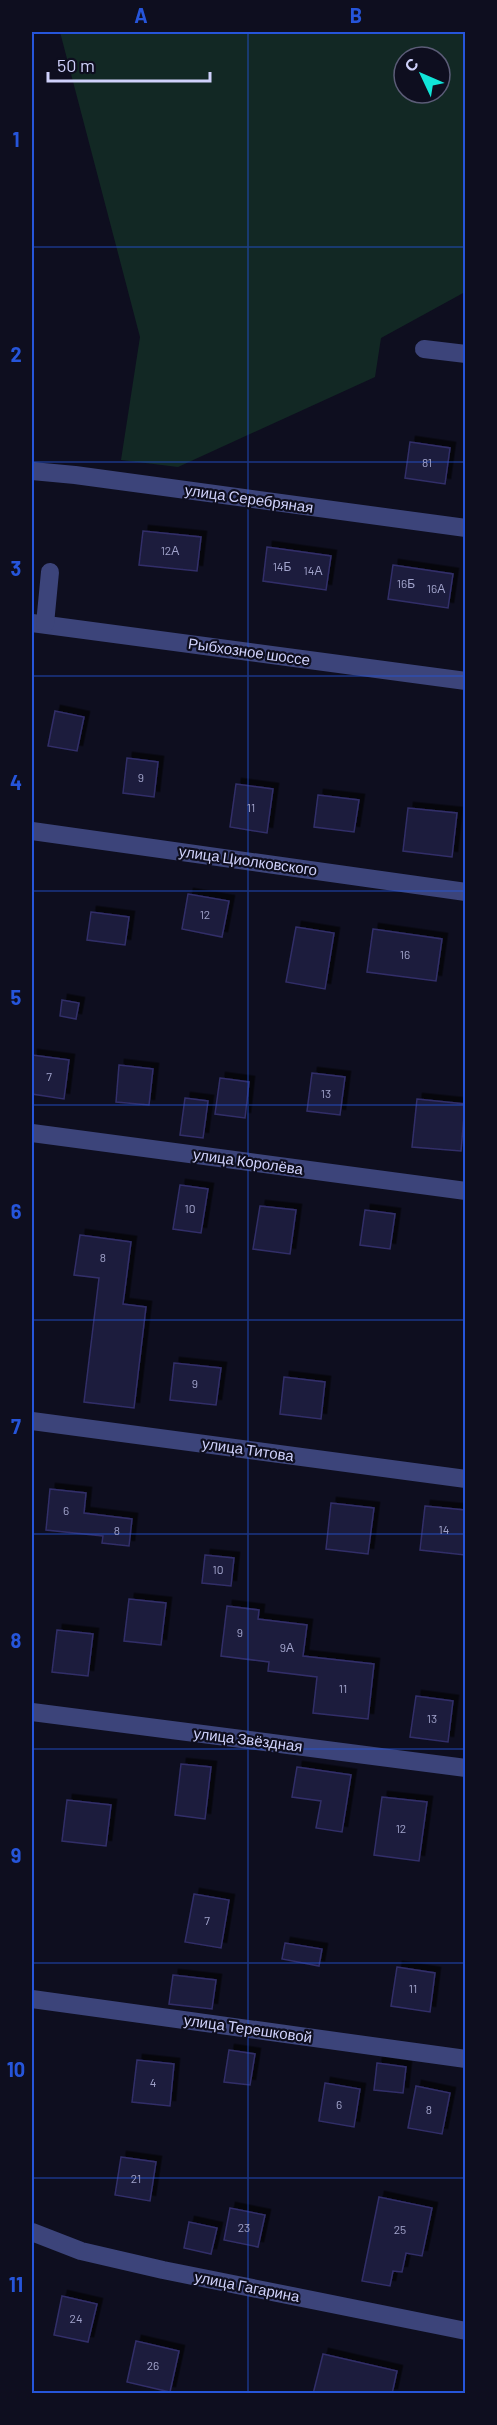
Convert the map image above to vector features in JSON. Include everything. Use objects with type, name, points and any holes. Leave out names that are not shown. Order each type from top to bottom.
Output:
[{"type":"street","points":[[424,349],[465,354]]},
{"type":"street","name":"улица Серебряная","points":[[32,471],[465,528]]},
{"type":"street","points":[[38,623],[51,572]]},
{"type":"street","name":"Рыбхозное шоссе","points":[[38,623],[465,681]]},
{"type":"street","name":"улица Циолковского","points":[[32,831],[465,892]]},
{"type":"street","name":"улица Королёва","points":[[32,1133],[465,1191]]},
{"type":"street","name":"улица Титова","points":[[32,1421],[465,1479]]},
{"type":"street","name":"улица Звёздная","points":[[32,1712],[465,1768]]},
{"type":"street","name":"улица Терешковой","points":[[32,1999],[465,2059]]},
{"type":"street","name":"улица Гагарина","points":[[32,2232],[81,2252],[142,2266],[465,2331]]},
{"type":"green space","points":[[60,32],[465,32],[465,292],[381,338],[375,377],[178,467],[121,460],[140,337]]},
{"type":"building","points":[[410,442],[450,448],[445,484],[405,478]]},
{"type":"building","points":[[143,531],[201,537],[197,571],[139,565]]},
{"type":"building","points":[[267,547],[331,556],[326,590],[263,581]]},
{"type":"building","points":[[393,565],[453,574],[448,608],[388,599]]},
{"type":"building","points":[[55,711],[84,717],[77,751],[48,746]]},
{"type":"building","points":[[127,758],[158,762],[154,797],[123,793]]},
{"type":"building","points":[[236,784],[273,789],[267,833],[230,827]]},
{"type":"building","points":[[318,795],[359,800],[354,832],[314,827]]},
{"type":"building","points":[[408,808],[457,813],[452,857],[403,851]]},
{"type":"building","points":[[188,894],[229,901],[222,937],[182,929]]},
{"type":"building","points":[[91,912],[129,917],[125,945],[87,940]]},
{"type":"building","points":[[296,927],[334,933],[325,989],[286,982]]},
{"type":"building","points":[[373,929],[442,939],[436,981],[367,972]]},
{"type":"building","points":[[62,1000],[79,1003],[76,1019],[60,1016]]},
{"type":"building","points":[[32,1055],[69,1060],[64,1099],[32,1094]]},
{"type":"building","points":[[119,1065],[153,1069],[149,1105],[116,1102]]},
{"type":"building","points":[[312,1073],[345,1077],[340,1115],[307,1111]]},
{"type":"building","points":[[220,1078],[249,1082],[245,1118],[215,1114]]},
{"type":"building","points":[[185,1098],[208,1101],[203,1138],[180,1135]]},
{"type":"building","points":[[417,1099],[465,1104],[461,1151],[412,1147]]},
{"type":"building","points":[[180,1185],[208,1189],[201,1233],[173,1229]]},
{"type":"building","points":[[260,1206],[296,1210],[290,1254],[253,1249]]},
{"type":"building","points":[[365,1210],[395,1214],[390,1249],[360,1245]]},
{"type":"building","points":[[80,1235],[131,1242],[123,1304],[146,1307],[134,1408],[84,1402],[99,1278],[74,1275]]},
{"type":"building","points":[[174,1363],[221,1368],[216,1405],[170,1400]]},
{"type":"building","points":[[284,1377],[325,1382],[321,1419],[280,1414]]},
{"type":"building","points":[[50,1489],[86,1493],[84,1513],[132,1519],[129,1546],[102,1543],[103,1536],[46,1530]]},
{"type":"building","points":[[331,1503],[374,1508],[368,1554],[326,1549]]},
{"type":"building","points":[[425,1506],[465,1510],[465,1555],[420,1550]]},
{"type":"building","points":[[205,1555],[234,1558],[231,1586],[202,1583]]},
{"type":"building","points":[[129,1599],[166,1603],[161,1645],[124,1641]]},
{"type":"building","points":[[227,1606],[259,1610],[258,1619],[307,1625],[303,1656],[374,1664],[368,1719],[313,1713],[317,1677],[268,1671],[269,1662],[221,1656]]},
{"type":"building","points":[[57,1630],[93,1634],[88,1676],[52,1672]]},
{"type":"building","points":[[416,1696],[453,1701],[448,1742],[410,1737]]},
{"type":"building","points":[[181,1764],[211,1767],[205,1819],[175,1815]]},
{"type":"building","points":[[297,1767],[351,1775],[342,1832],[316,1828],[321,1801],[292,1797]]},
{"type":"building","points":[[382,1797],[427,1802],[419,1861],[374,1855]]},
{"type":"building","points":[[67,1800],[111,1805],[106,1846],[62,1841]]},
{"type":"building","points":[[194,1894],[229,1900],[221,1948],[185,1942]]},
{"type":"building","points":[[285,1943],[322,1949],[319,1966],[282,1959]]},
{"type":"building","points":[[397,1967],[435,1973],[430,2012],[391,2006]]},
{"type":"building","points":[[173,1975],[216,1980],[212,2009],[169,2004]]},
{"type":"building","points":[[229,2050],[255,2054],[250,2085],[224,2082]]},
{"type":"building","points":[[137,2060],[174,2064],[170,2106],[132,2102]]},
{"type":"building","points":[[377,2063],[406,2067],[403,2093],[374,2090]]},
{"type":"building","points":[[325,2083],[360,2089],[354,2127],[319,2121]]},
{"type":"building","points":[[416,2086],[450,2093],[442,2134],[408,2128]]},
{"type":"building","points":[[121,2157],[156,2162],[150,2201],[115,2195]]},
{"type":"building","points":[[379,2197],[432,2208],[422,2256],[406,2253],[402,2272],[393,2271],[390,2286],[362,2281]]},
{"type":"building","points":[[230,2208],[265,2215],[258,2247],[224,2240]]},
{"type":"building","points":[[189,2222],[217,2228],[211,2254],[184,2248]]},
{"type":"building","points":[[62,2296],[97,2304],[88,2342],[54,2335]]},
{"type":"building","points":[[136,2341],[179,2351],[170,2392],[127,2382]]},
{"type":"building","points":[[323,2354],[397,2371],[392,2394],[313,2394]]}]
